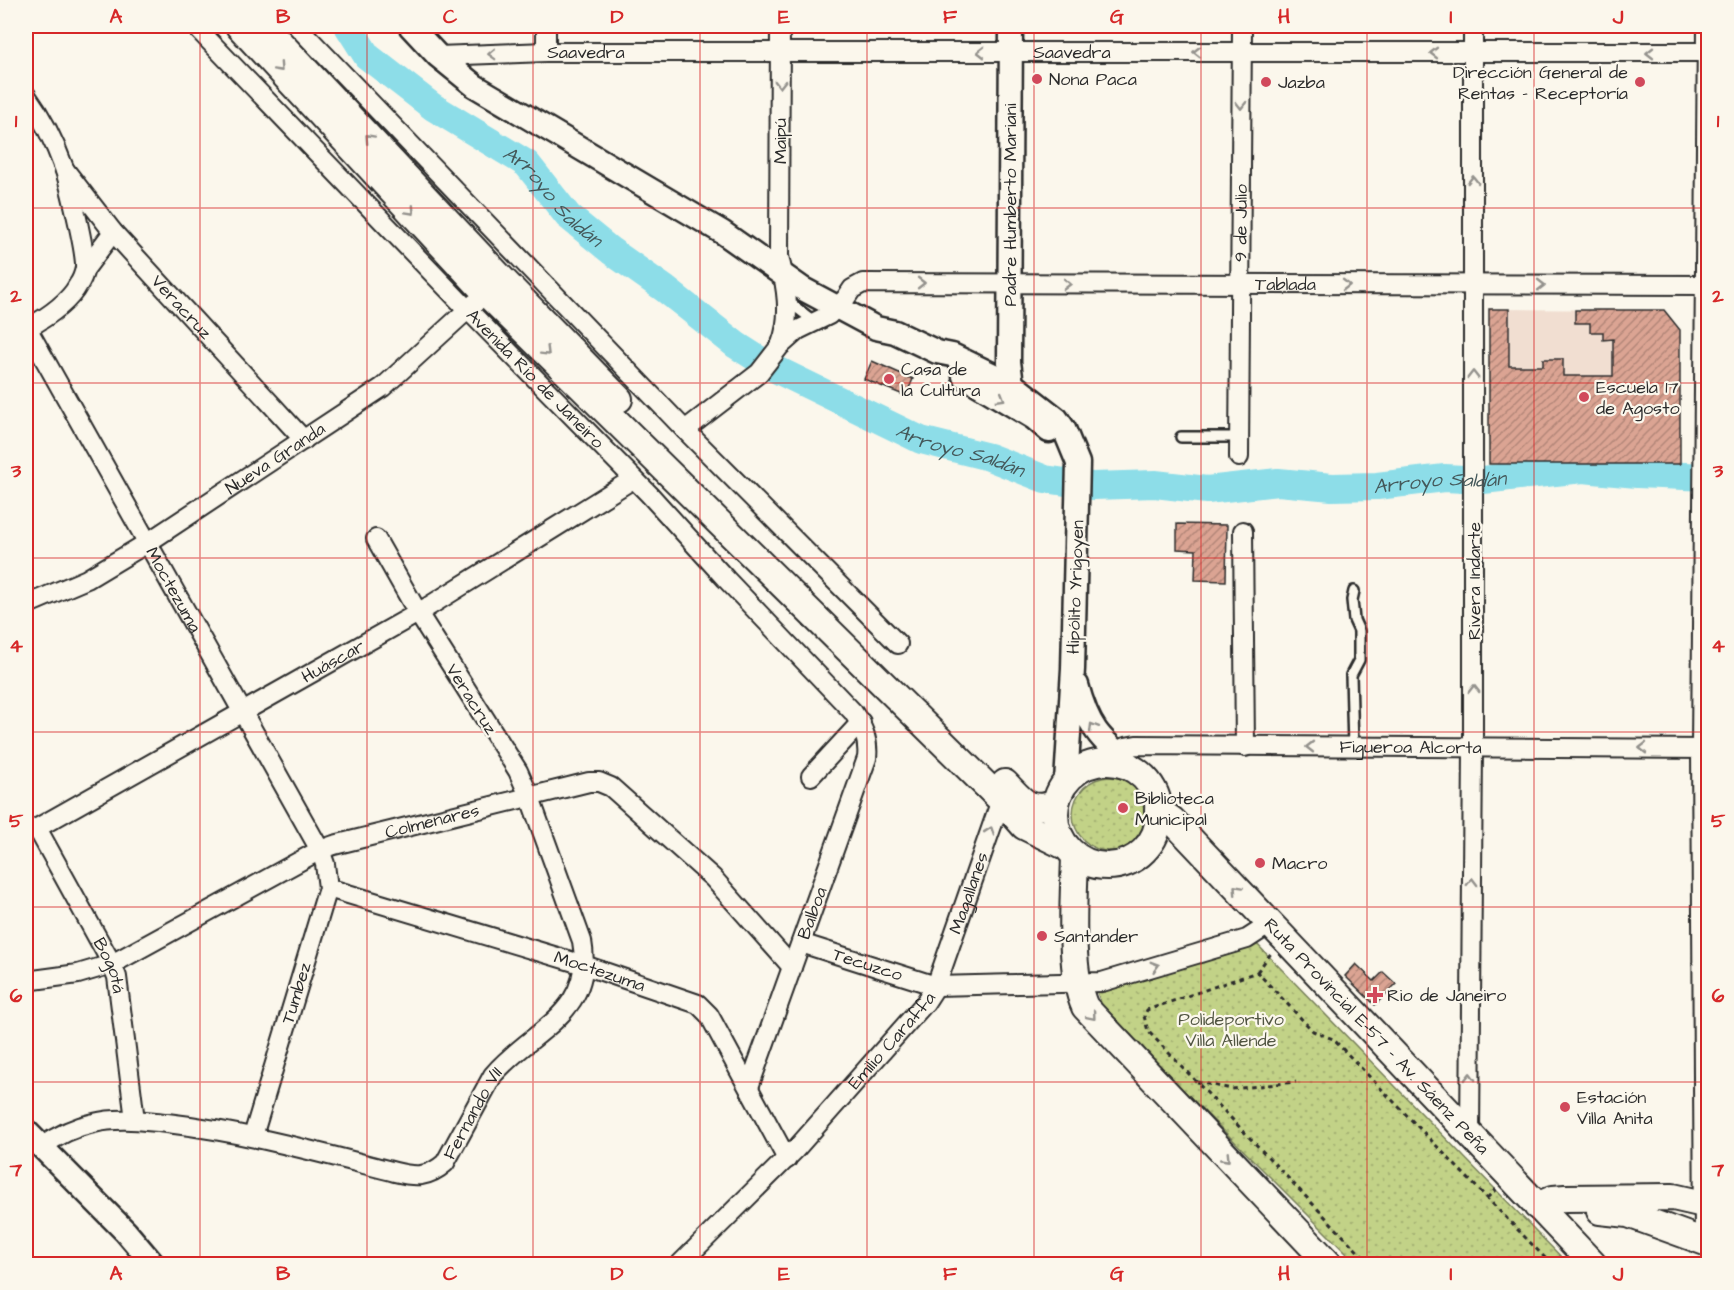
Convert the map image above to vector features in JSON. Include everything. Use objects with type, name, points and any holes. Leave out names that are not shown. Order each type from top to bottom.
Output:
[{"type":"main road","points":[[239,26],[495,287],[1001,800],[1024,826],[1086,862],[1111,866],[1123,864],[1138,855],[1150,843],[1157,827],[1158,810],[1155,795],[1147,781],[1114,761],[1078,771],[1061,793],[1039,808],[1025,803],[659,441],[495,287],[264,26]]},
{"type":"main road","points":[[1061,793],[1054,819],[1058,833],[1070,851],[1077,982],[1081,998],[1094,1018],[1329,1264]]},
{"type":"main road","name":"Ruta Provincial E-57 - Av. Sáenz Peña","points":[[1158,810],[1172,819],[1593,1264]]},
{"type":"main road","points":[[1656,1225],[1648,1209],[1649,1204],[1657,1197]]},
{"type":"main road","points":[[1537,1206],[1553,1199],[1565,1198],[1673,1197],[1707,1202]]},
{"type":"main road","points":[[1558,1227],[1577,1211],[1593,1210],[1628,1214],[1706,1242]]},
{"type":"street","name":"Avenida Río de Janeiro","points":[[195,26],[633,479],[853,712],[864,730]]},
{"type":"street","points":[[297,26],[685,430],[898,644]]},
{"type":"street","points":[[410,26],[438,56],[475,86],[722,232],[779,256],[809,276],[842,303]]},
{"type":"street","points":[[546,26],[546,52]]},
{"type":"street","name":"Maipú","points":[[780,26],[779,256],[786,287],[787,327],[780,346]]},
{"type":"street","name":"Padre Humberto Mariani","points":[[1011,26],[1009,362],[1012,384]]},
{"type":"street","name":"9 de Julio","points":[[1239,458],[1242,26]]},
{"type":"street","name":"Rivera Indarte","points":[[1470,1136],[1474,510],[1473,26]]},
{"type":"street","points":[[1706,1242],[1703,451],[1707,285],[1707,26]]},
{"type":"street","name":"Saavedra","points":[[438,56],[546,52],[780,51],[1473,54],[1708,52]]},
{"type":"street","points":[[26,95],[46,128],[65,170],[83,250],[85,269]]},
{"type":"street","name":"Veracruz","points":[[65,170],[113,232],[304,440]]},
{"type":"street","points":[[26,329],[71,296],[85,269],[113,232]]},
{"type":"street","points":[[722,232],[786,287],[842,303],[882,318],[895,332],[937,352],[952,355],[1012,384],[1057,418],[1076,457]]},
{"type":"street","points":[[786,287],[809,276]]},
{"type":"street","name":"Tablada","points":[[842,303],[852,289],[862,283],[1707,285]]},
{"type":"street","name":"Nueva Granda","points":[[26,605],[87,579],[147,543],[383,387],[467,309],[495,287]]},
{"type":"street","points":[[685,430],[759,373],[780,346],[798,330],[830,315],[842,303]]},
{"type":"street","name":"Moctezuma","points":[[26,329],[320,850]]},
{"type":"street","points":[[937,352],[947,366],[1034,418],[1076,457]]},
{"type":"street","name":"Hipólito Yrigoyen","points":[[1061,793],[1073,669],[1078,504],[1076,457]]},
{"type":"street","name":"Huáscar","points":[[31,829],[418,613],[633,479]]},
{"type":"street","points":[[1243,531],[1245,747]]},
{"type":"street","name":"Veracruz","points":[[376,539],[418,613],[518,771],[530,798]]},
{"type":"street","name":"Hipólito Yrigoyen","points":[[1073,669],[1087,717],[1114,761]]},
{"type":"street","points":[[811,776],[864,730]]},
{"type":"street","name":"Balboa","points":[[749,1087],[867,758],[864,730]]},
{"type":"street","name":"Figueroa Alcorta","points":[[1114,761],[1136,745],[1705,749]]},
{"type":"street","name":"Colmenares","points":[[26,981],[78,974],[112,963],[320,850],[589,782],[607,784],[713,879],[792,967]]},
{"type":"street","name":"Fernando VII","points":[[33,1139],[57,1136],[77,1127],[116,1119],[135,1120],[187,1125],[254,1136],[415,1176],[427,1175],[436,1171],[445,1163],[493,1075],[504,1062],[569,1005],[582,979],[584,965],[582,941],[530,798]]},
{"type":"street","name":"Magallanes","points":[[936,986],[1001,800]]},
{"type":"street","name":"Bogotá","points":[[31,829],[112,963],[117,977],[135,1120]]},
{"type":"street","name":"Tumbez","points":[[254,1136],[328,888],[325,864],[320,850]]},
{"type":"street","name":"Moctezuma","points":[[328,888],[584,965],[698,1004],[709,1015],[786,1158]]},
{"type":"street","name":"Emilio Caraffa","points":[[681,1264],[786,1158],[915,1016],[936,986],[1102,982],[1247,939],[1270,924]]},
{"type":"street","name":"Tecuzco","points":[[801,943],[936,986]]},
{"type":"street","points":[[33,1139],[126,1232],[153,1264]]},
{"type":"lane","points":[[786,287],[791,303],[816,322]]},
{"type":"lane","points":[[1180,437],[1239,437]]},
{"type":"lane","points":[[1353,747],[1351,675],[1359,660],[1359,631],[1354,620],[1352,600],[1354,591]]},
{"type":"path","points":[[1370,1264],[1148,1031],[1144,1016],[1147,1010],[1257,972],[1313,1031],[1333,1039],[1551,1264]]},
{"type":"path","points":[[1196,1082],[1232,1089],[1296,1082]]},
{"type":"shaded area","name":"Escuela 17 de Agosto","points":[[1489,309],[1664,310],[1680,330],[1680,464],[1489,464]]},
{"type":"green space","points":[[1110,777],[1124,780],[1136,788],[1144,800],[1147,814],[1144,828],[1136,840],[1124,848],[1110,851],[1096,848],[1084,840],[1076,828],[1073,814],[1076,800],[1084,788],[1096,780]]},
{"type":"green space","name":"Polideportivo Villa Allende","points":[[1253,940],[1568,1264],[1357,1264],[1137,1044],[1103,1008],[1095,987]]},
{"type":"building","name":"Escuela 17 de Agosto","points":[[1489,309],[1509,309],[1509,366],[1543,366],[1543,359],[1563,359],[1563,376],[1613,376],[1613,339],[1603,340],[1603,332],[1590,332],[1590,323],[1575,323],[1575,310],[1664,310],[1680,330],[1680,464],[1489,464]]},
{"type":"building","name":"Casa de la Cultura","points":[[872,361],[913,379],[906,396],[864,379]]},
{"type":"building","points":[[1177,524],[1227,525],[1226,581],[1195,580],[1196,550],[1177,549]]},
{"type":"building","name":"Rio de Janeiro","points":[[1356,964],[1374,981],[1383,972],[1396,984],[1375,1005],[1345,976]]},
{"type":"waterway","name":"Arroyo Saldán","points":[[348,26],[367,56],[433,107],[527,164],[568,216],[736,345],[769,366],[921,440],[989,457],[1045,479],[1093,486],[1155,484],[1207,490],[1278,482],[1332,487],[1377,486],[1445,478],[1483,480],[1583,469],[1708,477]]},
{"type":"place","name":"Nona Paca","points":[[1037,79]]},
{"type":"place","name":"Jazba","points":[[1266,82]]},
{"type":"place","name":"Dirección General de Rentas - Receptoría","points":[[1640,82]]},
{"type":"place","name":"Casa de la Cultura","points":[[889,379]]},
{"type":"place","name":"Escuela 17 de Agosto","points":[[1584,397]]},
{"type":"place","name":"Biblioteca Municipal","points":[[1123,808]]},
{"type":"place","name":"Macro","points":[[1260,863]]},
{"type":"place","name":"Santander","points":[[1042,936]]},
{"type":"place","name":"Rio de Janeiro","points":[[1375,995]]},
{"type":"place","name":"Estación Villa Anita","points":[[1565,1107]]}]
